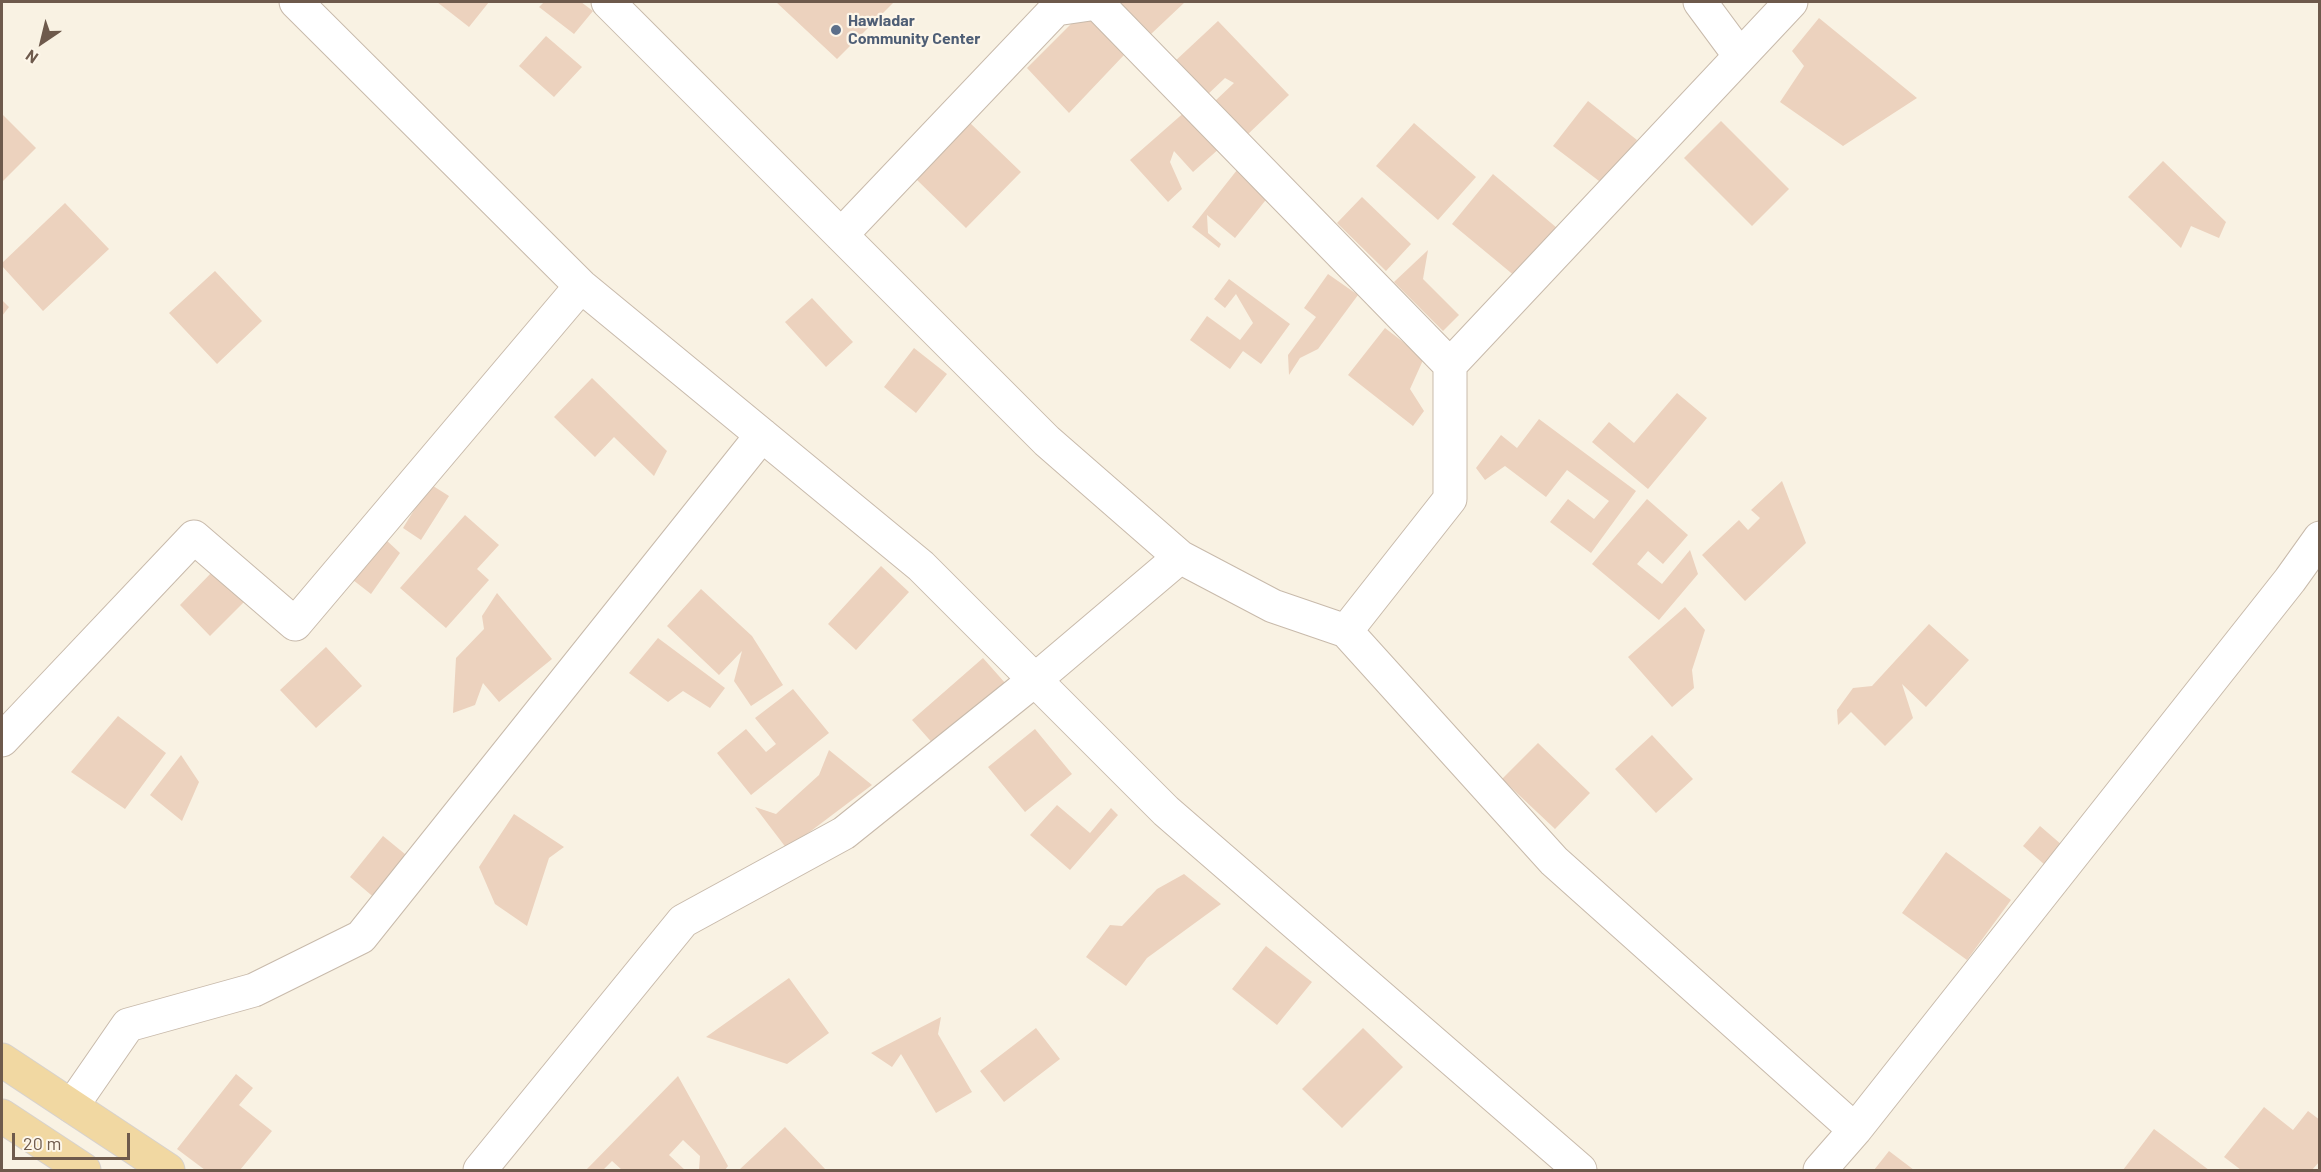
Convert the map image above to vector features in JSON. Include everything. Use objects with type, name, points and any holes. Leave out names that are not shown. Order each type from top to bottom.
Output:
[{"type":"main road","points":[[2,1060],[168,1170]]},
{"type":"main road","points":[[2,1116],[84,1170]]},
{"type":"street","points":[[296,2],[581,286],[921,566],[1166,811],[1580,1170]]},
{"type":"street","points":[[608,2],[1047,441],[1180,557],[1273,606],[1346,631],[1554,861],[1855,1130]]},
{"type":"street","points":[[841,235],[1056,9],[1096,2],[1450,365]]},
{"type":"street","points":[[1700,2],[1740,56]]},
{"type":"street","points":[[1346,631],[1449,499],[1450,365],[1791,2]]},
{"type":"street","points":[[2,740],[194,537],[295,624],[581,286]]},
{"type":"street","points":[[72,1106],[128,1025],[254,990],[361,937],[762,435]]},
{"type":"street","points":[[1820,1170],[1855,1130],[2290,580],[2319,538]]},
{"type":"street","points":[[480,1170],[683,921],[844,833],[1036,679],[1180,557]]},
{"type":"building","points":[[437,2],[489,2],[469,27]]},
{"type":"building","points":[[544,2],[581,2],[593,11],[574,34],[539,7]]},
{"type":"building","name":"Hawladar Community Center","points":[[776,2],[894,2],[837,59]]},
{"type":"building","points":[[1118,2],[1185,2],[1150,35]]},
{"type":"building","points":[[1819,18],[1917,98],[1843,146],[1780,102],[1804,66],[1792,51]]},
{"type":"building","points":[[1084,19],[1098,24],[1124,55],[1069,113],[1027,68],[1073,22]]},
{"type":"building","points":[[1218,21],[1289,95],[1246,136],[1214,102],[1234,83],[1225,78],[1206,96],[1173,63]]},
{"type":"building","points":[[546,36],[582,67],[554,97],[519,66]]},
{"type":"building","points":[[1588,101],[1637,140],[1603,184],[1553,146]]},
{"type":"building","points":[[1187,110],[1221,147],[1193,172],[1174,151],[1170,162],[1182,189],[1168,202],[1130,160]]},
{"type":"building","points":[[2,114],[36,148],[2,182]]},
{"type":"building","points":[[1721,121],[1789,189],[1752,226],[1684,158]]},
{"type":"building","points":[[969,122],[1021,172],[966,228],[915,178]]},
{"type":"building","points":[[1414,123],[1476,177],[1438,220],[1376,166]]},
{"type":"building","points":[[2163,161],[2226,222],[2219,238],[2191,226],[2181,248],[2128,197]]},
{"type":"building","points":[[1237,170],[1269,196],[1235,238],[1207,215],[1208,233],[1221,244],[1219,248],[1192,227]]},
{"type":"building","points":[[1493,174],[1557,228],[1516,277],[1452,224]]},
{"type":"building","points":[[1362,197],[1411,244],[1386,271],[1337,223]]},
{"type":"building","points":[[65,203],[109,249],[43,311],[2,266],[2,263]]},
{"type":"building","points":[[1428,250],[1423,279],[1459,315],[1443,331],[1394,282]]},
{"type":"building","points":[[215,271],[262,321],[217,364],[169,313]]},
{"type":"building","points":[[1328,274],[1358,295],[1318,349],[1300,358],[1289,375],[1288,355],[1316,317],[1304,308]]},
{"type":"building","points":[[1229,279],[1290,324],[1261,364],[1243,351],[1230,369],[1190,340],[1207,316],[1240,340],[1253,323],[1236,294],[1225,308],[1214,299]]},
{"type":"building","points":[[812,298],[853,342],[826,367],[785,322]]},
{"type":"building","points":[[2,300],[9,307],[2,316]]},
{"type":"building","points":[[1385,328],[1424,358],[1410,389],[1424,411],[1413,426],[1348,375]]},
{"type":"building","points":[[914,348],[947,374],[916,413],[884,387]]},
{"type":"building","points":[[592,378],[667,451],[654,476],[614,437],[595,457],[554,417]]},
{"type":"building","points":[[1677,393],[1707,418],[1648,489],[1592,442],[1609,422],[1634,443]]},
{"type":"building","points":[[1539,419],[1636,491],[1591,553],[1550,522],[1568,499],[1594,519],[1609,501],[1567,470],[1546,497],[1505,466],[1485,480],[1476,468],[1501,435],[1517,448]]},
{"type":"building","points":[[1782,481],[1806,543],[1745,601],[1702,555],[1739,520],[1748,530],[1760,518],[1751,510]]},
{"type":"building","points":[[430,484],[449,496],[421,540],[403,528]]},
{"type":"building","points":[[1647,499],[1688,535],[1663,564],[1648,551],[1637,564],[1662,584],[1690,550],[1698,574],[1659,620],[1592,564]]},
{"type":"building","points":[[465,515],[499,545],[477,569],[489,580],[446,628],[400,588]]},
{"type":"building","points":[[384,538],[400,553],[371,594],[353,580]]},
{"type":"building","points":[[881,566],[909,592],[856,650],[828,624]]},
{"type":"building","points":[[214,570],[246,600],[210,636],[180,605]]},
{"type":"building","points":[[701,589],[752,636],[783,685],[751,706],[734,681],[742,651],[719,675],[667,626]]},
{"type":"building","points":[[497,593],[552,659],[499,702],[483,683],[475,705],[453,713],[456,658],[484,629],[482,616]]},
{"type":"building","points":[[1685,607],[1705,630],[1692,670],[1694,688],[1672,707],[1628,657]]},
{"type":"building","points":[[1929,624],[1969,660],[1926,707],[1902,684],[1913,718],[1885,746],[1851,712],[1838,725],[1837,710],[1853,688],[1872,686]]},
{"type":"building","points":[[658,638],[725,688],[710,708],[683,691],[668,702],[629,673]]},
{"type":"building","points":[[326,647],[362,686],[316,728],[280,690]]},
{"type":"building","points":[[983,658],[1006,684],[935,746],[912,720]]},
{"type":"building","points":[[793,689],[829,733],[751,795],[717,753],[746,729],[766,752],[776,744],[755,718]]},
{"type":"building","points":[[118,716],[166,753],[125,809],[71,772]]},
{"type":"building","points":[[1035,729],[1072,774],[1025,812],[988,767]]},
{"type":"building","points":[[1652,735],[1693,779],[1656,813],[1615,769]]},
{"type":"building","points":[[1538,743],[1590,793],[1555,829],[1502,779]]},
{"type":"building","points":[[829,750],[872,785],[787,849],[755,807],[776,814],[819,775]]},
{"type":"building","points":[[181,755],[199,782],[182,821],[150,795]]},
{"type":"building","points":[[1057,805],[1090,833],[1111,808],[1118,815],[1070,870],[1030,835]]},
{"type":"building","points":[[514,814],[564,847],[549,858],[527,926],[495,904],[479,867]]},
{"type":"building","points":[[2040,826],[2062,845],[2045,865],[2023,846]]},
{"type":"building","points":[[383,836],[411,859],[377,900],[350,877]]},
{"type":"building","points":[[1946,852],[2011,900],[1967,960],[1902,913]]},
{"type":"building","points":[[1184,874],[1221,904],[1147,958],[1126,986],[1086,957],[1110,925],[1122,926],[1157,889]]},
{"type":"building","points":[[1266,946],[1312,982],[1277,1025],[1232,989]]},
{"type":"building","points":[[789,978],[829,1033],[787,1064],[706,1037]]},
{"type":"building","points":[[941,1017],[938,1034],[972,1092],[936,1113],[901,1054],[892,1067],[871,1053]]},
{"type":"building","points":[[1036,1028],[1060,1059],[1004,1102],[980,1071]]},
{"type":"building","points":[[1363,1028],[1403,1067],[1342,1128],[1302,1089]]},
{"type":"building","points":[[236,1074],[253,1088],[239,1105],[272,1131],[240,1170],[205,1170],[177,1149]]},
{"type":"building","points":[[678,1076],[728,1166],[725,1170],[699,1170],[700,1156],[683,1140],[669,1155],[685,1170],[622,1170],[612,1161],[603,1170],[586,1170]]},
{"type":"building","points":[[2264,1107],[2293,1130],[2308,1111],[2320,1120],[2320,1161],[2312,1170],[2241,1170],[2224,1157]]},
{"type":"building","points":[[785,1127],[826,1170],[739,1170]]},
{"type":"building","points":[[2154,1129],[2209,1170],[2123,1170]]},
{"type":"building","points":[[1889,1151],[1914,1170],[1874,1170]]},
{"type":"place","name":"Hawladar Community Center","points":[[836,30]]}]
